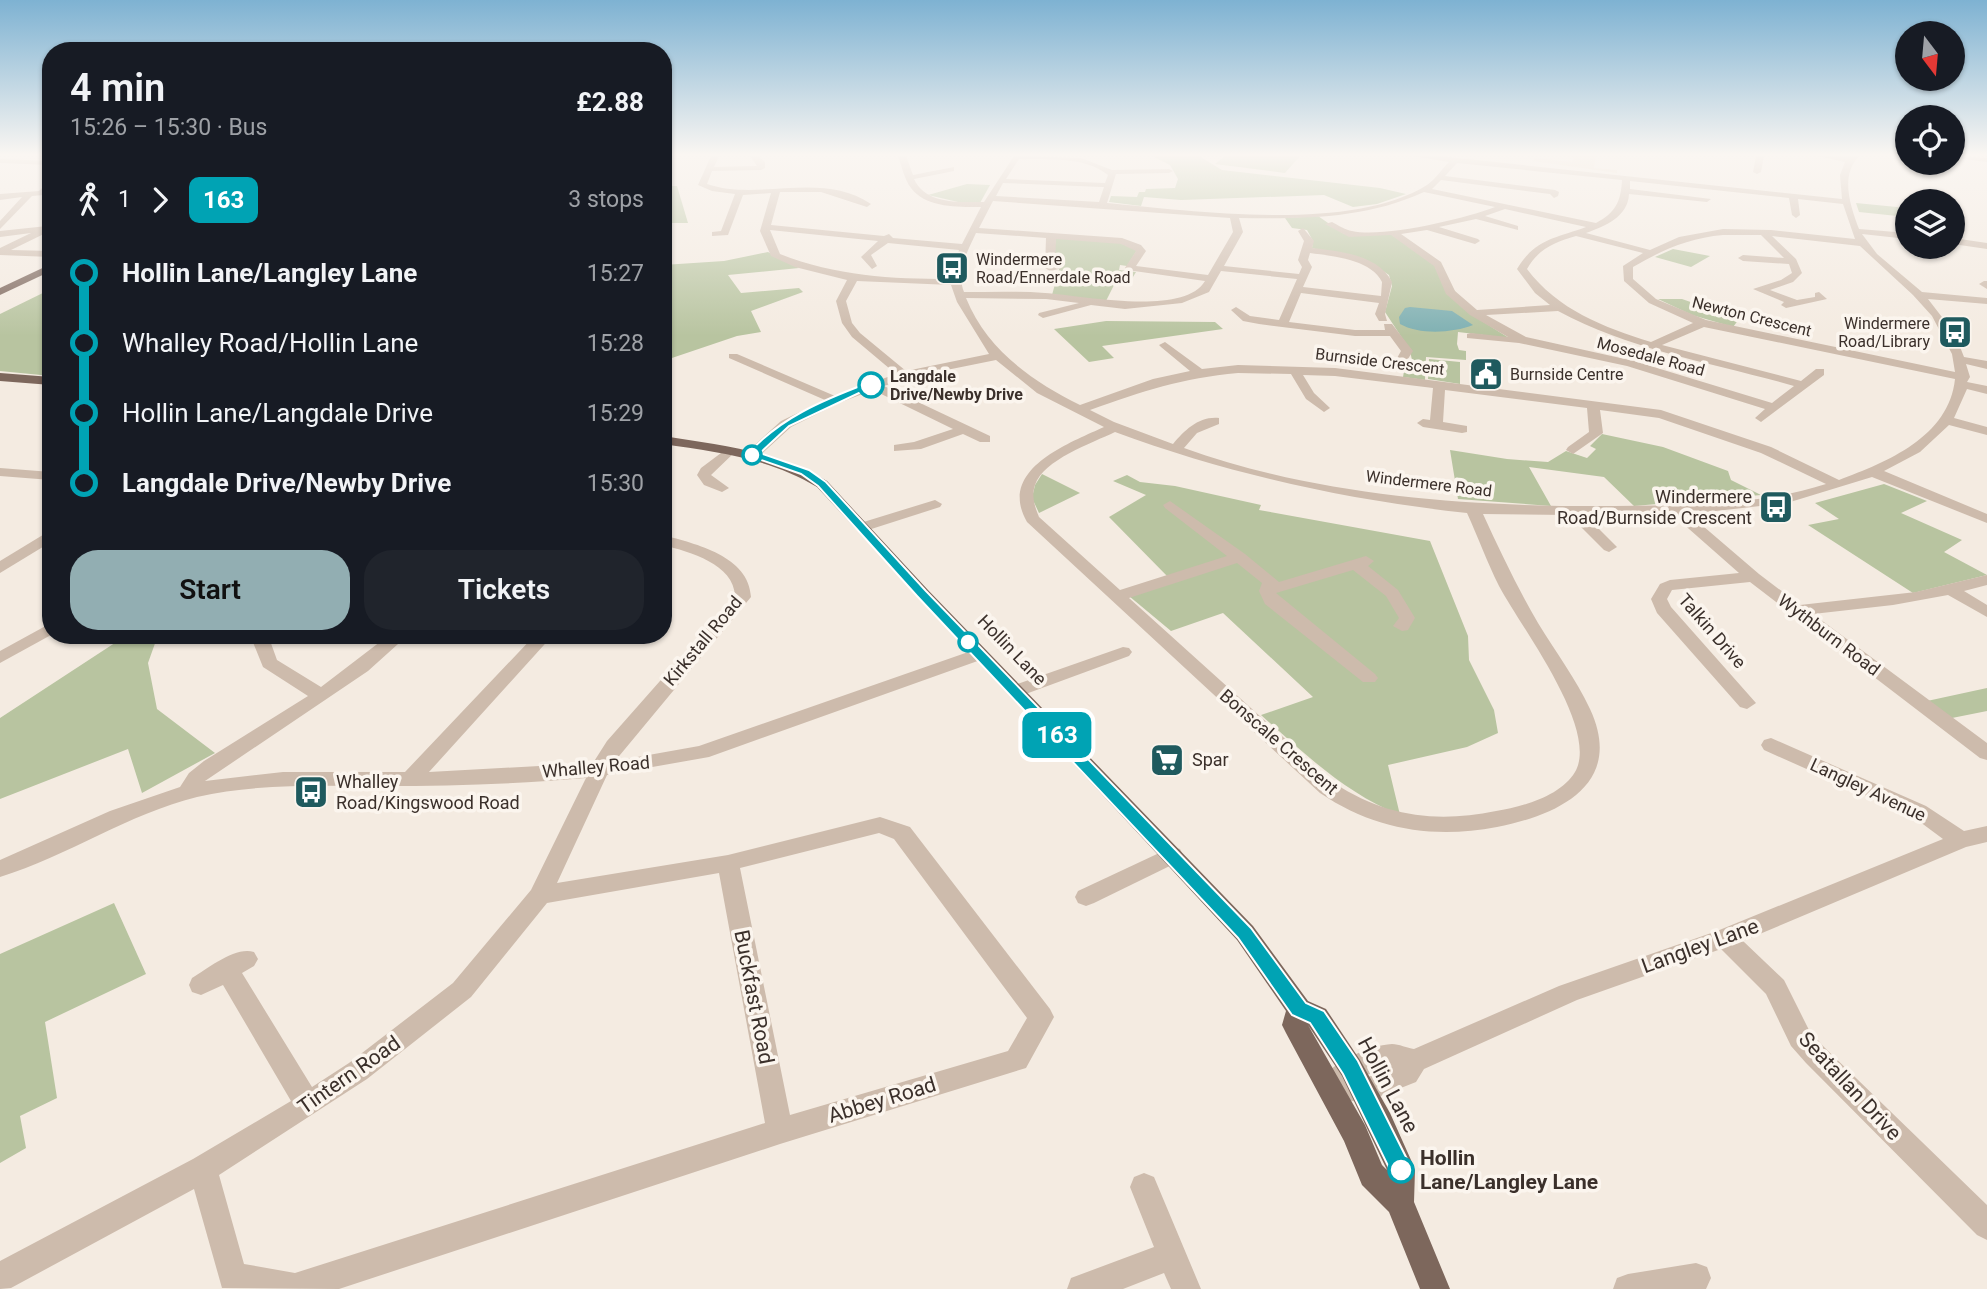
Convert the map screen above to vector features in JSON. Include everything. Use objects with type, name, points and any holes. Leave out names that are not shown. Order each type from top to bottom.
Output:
[{"type":"main road","points":[[0,292],[42,271]]},
{"type":"main road","points":[[0,377],[42,380]]},
{"type":"main road","name":"Hollin Lane","points":[[672,442],[779,461],[805,472],[822,484],[1245,933],[1299,1009],[1317,1017],[1357,1079],[1401,1170],[1400,1202],[1435,1289]]},
{"type":"main road","name":"Hollin Lane","points":[[1299,1009],[1295,1025],[1355,1134],[1372,1175],[1400,1202]]},
{"type":"street","points":[[715,234],[725,233],[731,216]]},
{"type":"street","points":[[770,216],[766,227],[776,256],[799,266],[852,280],[956,282]]},
{"type":"street","name":"Windermere Road","points":[[982,216],[964,247],[956,282],[965,314],[996,356],[1024,379],[1077,411],[1113,428],[1175,450],[1275,477],[1389,498],[1473,509],[1677,511],[1770,502],[1838,484],[1915,449],[1947,421],[1964,381]]},
{"type":"street","points":[[960,295],[1046,296],[1144,306],[1178,302],[1205,289],[1212,279],[1238,232],[1234,216]]},
{"type":"street","points":[[1329,224],[1351,234],[1391,232],[1476,216]]},
{"type":"street","points":[[1477,216],[1515,228]]},
{"type":"street","points":[[1551,216],[1595,226]]},
{"type":"street","name":"Mosedale Road","points":[[1614,216],[1535,248],[1524,259],[1522,269],[1530,285],[1560,308],[1608,331],[1651,346],[1802,385]]},
{"type":"street","points":[[1851,216],[1859,237],[1883,265],[1918,295],[1950,336],[1962,360],[1964,381]]},
{"type":"street","points":[[1428,226],[1479,240]]},
{"type":"street","points":[[766,227],[811,229],[884,240],[964,247]]},
{"type":"street","points":[[0,234],[42,230]]},
{"type":"street","points":[[974,230],[1132,243],[1142,251],[1130,268],[1212,279]]},
{"type":"street","points":[[1283,324],[1307,267],[1303,260],[1309,241],[1303,231]]},
{"type":"street","points":[[0,253],[42,232]]},
{"type":"street","points":[[872,266],[866,257],[895,232]]},
{"type":"street","name":"Mosedale Road","points":[[1391,232],[1438,264],[1449,288],[1475,313],[1522,340]]},
{"type":"street","points":[[1576,233],[1652,253]]},
{"type":"street","name":"Newton Crescent","points":[[1895,236],[1727,233],[1685,238],[1629,266],[1628,279],[1643,294],[1664,307],[1703,323],[1964,381],[1987,390]]},
{"type":"street","points":[[1765,234],[1793,261],[1797,280],[1753,287],[1790,304],[1822,299],[1819,295]]},
{"type":"street","points":[[1051,236],[1050,268],[1058,268]]},
{"type":"street","points":[[1965,243],[1987,246]]},
{"type":"street","points":[[1308,250],[1338,254],[1367,264],[1387,278],[1380,314],[1407,351],[1402,359]]},
{"type":"street","points":[[0,253],[42,254]]},
{"type":"street","points":[[1743,258],[1793,261]]},
{"type":"street","points":[[1217,268],[1302,277]]},
{"type":"street","points":[[852,280],[841,301],[847,323],[856,335],[904,375]]},
{"type":"street","points":[[1299,290],[1386,294]]},
{"type":"street","points":[[1918,295],[1987,301]]},
{"type":"street","points":[[1044,315],[1084,308],[1087,302]]},
{"type":"street","name":"Mosedale Road","points":[[1475,313],[1560,308]]},
{"type":"street","points":[[1236,310],[1247,319],[1355,333],[1394,333]]},
{"type":"street","points":[[1651,346],[1703,323]]},
{"type":"street","name":"Mosedale Road","points":[[1471,336],[1522,340],[1630,363],[1772,407]]},
{"type":"street","points":[[1164,345],[1199,373]]},
{"type":"street","points":[[733,356],[835,400]]},
{"type":"street","points":[[752,455],[786,424],[871,385],[904,375],[996,356]]},
{"type":"street","points":[[1962,360],[1987,365]]},
{"type":"street","name":"Burnside Crescent","points":[[1077,411],[1157,382],[1199,373],[1238,369],[1295,369],[1661,414],[1766,450],[1838,484]]},
{"type":"street","points":[[1295,369],[1302,386],[1316,404],[1324,408]]},
{"type":"street","points":[[1760,418],[1820,372]]},
{"type":"street","points":[[871,385],[985,439]]},
{"type":"street","points":[[1439,386],[1430,424],[1462,429]]},
{"type":"street","points":[[1573,450],[1596,433],[1593,405]]},
{"type":"street","points":[[1175,450],[1192,430],[1214,421]]},
{"type":"street","points":[[1947,421],[1987,431]]},
{"type":"street","name":"Bonscale Crescent","points":[[1113,428],[1045,463],[1031,477],[1024,495],[1032,519],[1278,744],[1345,800],[1377,815],[1417,825],[1469,826],[1554,801],[1581,779],[1589,762],[1591,745],[1587,724],[1580,708],[1507,585],[1473,509]]},
{"type":"street","points":[[900,448],[916,446],[964,429]]},
{"type":"street","points":[[722,488],[709,482],[704,475],[729,451]]},
{"type":"street","points":[[1871,471],[1987,519]]},
{"type":"street","points":[[0,472],[42,475]]},
{"type":"street","points":[[862,527],[935,504]]},
{"type":"street","points":[[1170,505],[1271,582],[1267,591],[1271,600],[1369,678]]},
{"type":"street","points":[[1573,510],[1609,547]]},
{"type":"street","name":"Wythburn Road","points":[[1677,511],[1796,610],[1987,752]]},
{"type":"street","points":[[0,568],[42,541]]},
{"type":"street","name":"Kirkstall Road","points":[[600,769],[622,735],[743,597],[743,582],[736,573],[710,557],[672,543]]},
{"type":"street","points":[[1119,597],[1239,557]]},
{"type":"street","points":[[1267,591],[1361,563],[1392,593],[1407,618],[1402,626]]},
{"type":"street","name":"Talkin Drive","points":[[1747,703],[1662,609],[1659,599],[1666,587],[1676,583],[1754,577]]},
{"type":"street","points":[[1796,610],[1914,599],[1987,580]]},
{"type":"street","points":[[1952,591],[1987,611]]},
{"type":"street","points":[[0,658],[42,633]]},
{"type":"street","points":[[262,644],[269,663],[321,696]]},
{"type":"street","points":[[187,793],[196,778],[230,751],[321,696],[389,644]]},
{"type":"street","points":[[411,778],[537,644]]},
{"type":"street","points":[[1016,691],[1123,652]]},
{"type":"street","name":"Whalley Road","points":[[0,869],[135,811],[187,793],[284,779],[411,778],[600,769],[702,752],[980,654]]},
{"type":"street","name":"Langley Avenue","points":[[1771,745],[1919,811],[1961,840]]},
{"type":"street","name":"Tintern Road","points":[[0,1277],[203,1169],[308,1105],[358,1071],[462,990],[540,895],[600,769]]},
{"type":"street","name":"Abbey Road","points":[[203,1169],[233,1277],[295,1288],[780,1131],[1017,1060],[1041,1017],[902,833],[880,825],[728,863],[540,895]]},
{"type":"street","name":"Langley Lane","points":[[1330,1086],[1357,1079],[1392,1056],[1415,1061],[1568,993],[1725,938],[1961,840],[1987,834]]},
{"type":"street","points":[[1086,897],[1172,855]]},
{"type":"street","name":"Buckfast Road","points":[[728,863],[780,1131]]},
{"type":"street","name":"Seatallan Drive","points":[[1725,938],[1774,986],[1800,1038],[1815,1055],[1987,1225]]},
{"type":"street","points":[[201,985],[237,964],[308,1105]]},
{"type":"street","points":[[1144,1187],[1186,1289]]},
{"type":"street","points":[[1082,1289],[1171,1256]]},
{"type":"street","points":[[1628,1289],[1696,1278]]},
{"type":"green space","points":[[672,216],[686,216],[688,223],[672,223]]},
{"type":"green space","points":[[1318,216],[1344,234],[1392,235],[1434,264],[1474,316],[1509,338],[1458,332],[1457,344],[1459,350],[1466,351],[1466,360],[1426,357],[1425,380],[1403,377],[1405,366],[1413,366],[1410,350],[1385,312],[1392,286],[1389,275],[1374,265],[1312,248],[1313,241],[1307,230],[1292,228],[1285,218]]},
{"type":"green space","points":[[1056,238],[1115,241],[1137,250],[1127,266],[1120,265],[1119,270],[1136,272],[1130,282],[1116,281],[1106,301],[1052,295],[1060,266],[1052,265]]},
{"type":"green space","points":[[1673,249],[1710,256],[1691,267],[1655,257]]},
{"type":"green space","points":[[768,252],[799,268],[728,275],[741,293],[799,288],[803,292],[751,311],[761,332],[737,336],[672,358],[672,264],[724,261]]},
{"type":"green space","points":[[42,293],[42,375],[0,371],[0,314]]},
{"type":"green space","points":[[1658,299],[1682,299],[1739,319],[1733,327],[1692,315]]},
{"type":"green space","points":[[1106,321],[1215,322],[1223,329],[1102,346],[1114,358],[1089,362],[1054,329]]},
{"type":"green space","points":[[1429,359],[1460,362],[1460,384],[1428,379]]},
{"type":"green space","points":[[1602,434],[1663,447],[1728,471],[1731,480],[1761,495],[1634,506],[1604,477],[1529,467],[1551,506],[1458,499],[1450,450],[1548,462],[1566,451],[1587,458],[1596,449],[1590,446]]},
{"type":"green space","points":[[1042,474],[1080,493],[1039,513],[1032,498],[1035,485]]},
{"type":"green space","points":[[1127,475],[1140,482],[1175,486],[1261,505],[1259,510],[1430,541],[1468,636],[1469,660],[1494,710],[1498,733],[1467,747],[1388,765],[1400,815],[1343,784],[1261,715],[1313,697],[1223,613],[1171,631],[1123,591],[1167,576],[1109,517],[1146,495],[1113,481]]},
{"type":"green space","points":[[1884,484],[1927,501],[1901,513],[1962,540],[1944,552],[1987,575],[1913,593],[1808,525],[1839,519],[1815,503]]},
{"type":"green space","points":[[113,644],[155,644],[148,663],[157,709],[215,753],[142,793],[128,749],[0,799],[0,718]]},
{"type":"green space","points":[[1987,688],[1987,711],[1952,718],[1927,701]]},
{"type":"green space","points":[[114,903],[146,974],[45,1022],[57,1098],[20,1116],[26,1148],[0,1163],[0,954]]},
{"type":"water","points":[[1405,308],[1452,311],[1473,325],[1436,332],[1408,328],[1400,324],[1399,317]]},
{"type":"bus line","name":"163","points":[[871,385],[786,424],[752,455],[779,461],[805,472],[822,484],[1245,933],[1299,1009],[1317,1017],[1380,1122],[1401,1170]]},
{"type":"place","name":"Windermere Road/Ennerdale Road","points":[[952,268]]},
{"type":"place","name":"Windermere Road/Library","points":[[1955,332]]},
{"type":"place","name":"Burnside Centre","points":[[1486,374]]},
{"type":"place","name":"Langdale Drive/Newby Drive","points":[[871,385]]},
{"type":"place","name":"Windermere Road/Burnside Crescent","points":[[1776,507]]},
{"type":"place","name":"Spar","points":[[1167,760]]},
{"type":"place","name":"Whalley Road/Kingswood Road","points":[[311,792]]},
{"type":"place","name":"Hollin Lane/Langley Lane","points":[[1401,1170]]}]
